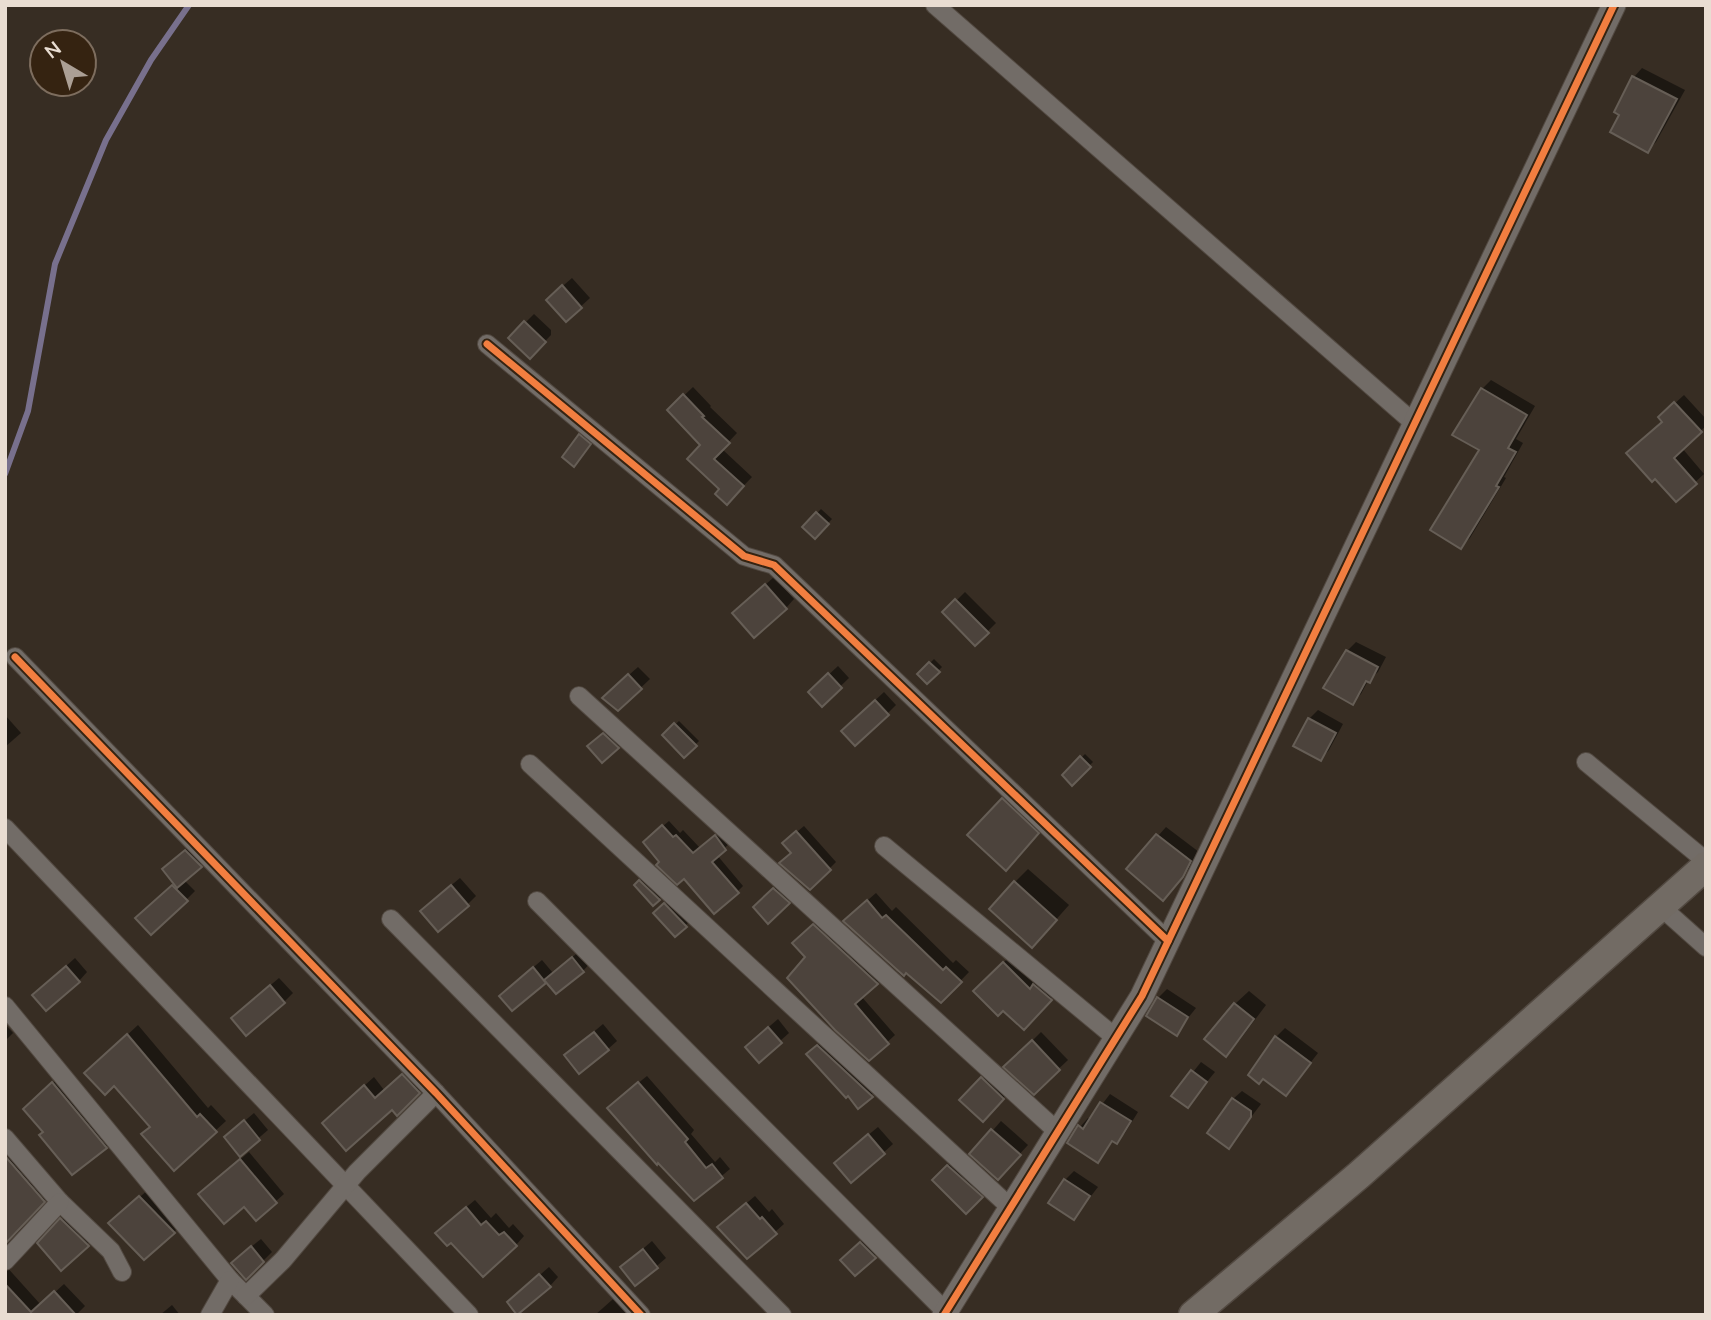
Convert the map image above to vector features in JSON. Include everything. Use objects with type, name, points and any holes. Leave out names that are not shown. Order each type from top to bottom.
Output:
[{"type":"main road","points":[[1193,1315],[1359,1175],[1706,863]]},
{"type":"street","points":[[935,5],[1414,423]]},
{"type":"street","points":[[537,901],[945,1313],[1142,996],[1614,5]]},
{"type":"street","points":[[486,344],[744,556],[774,565],[1168,942]]},
{"type":"street","points":[[15,657],[436,1093],[641,1315]]},
{"type":"street","points":[[579,696],[1058,1132]]},
{"type":"street","points":[[1586,762],[1706,863]]},
{"type":"street","points":[[530,764],[1011,1208]]},
{"type":"street","points":[[5,828],[469,1315]]},
{"type":"street","points":[[884,846],[1116,1038]]},
{"type":"street","points":[[1660,906],[1706,947]]},
{"type":"street","points":[[391,919],[782,1315]]},
{"type":"street","points":[[5,1006],[230,1280],[265,1315]]},
{"type":"street","points":[[246,1296],[283,1260],[346,1185],[436,1093]]},
{"type":"street","points":[[5,1138],[60,1202],[111,1251],[122,1272]]},
{"type":"street","points":[[5,1261],[60,1202]]},
{"type":"street","points":[[210,1315],[230,1280]]},
{"type":"building","points":[[1632,76],[1677,99],[1648,153],[1610,132],[1619,115],[1614,112]]},
{"type":"building","points":[[562,285],[582,308],[566,322],[546,300]]},
{"type":"building","points":[[524,321],[546,342],[530,359],[508,338]]},
{"type":"building","points":[[1481,388],[1527,415],[1508,448],[1516,452],[1496,486],[1499,487],[1461,549],[1430,530],[1479,450],[1452,435]]},
{"type":"building","points":[[683,394],[704,416],[702,417],[730,443],[714,459],[744,486],[727,505],[715,494],[719,489],[687,459],[700,445],[667,410]]},
{"type":"building","points":[[1674,402],[1702,432],[1674,458],[1697,484],[1676,502],[1655,479],[1652,482],[1626,453],[1662,422],[1658,417]]},
{"type":"building","points":[[579,434],[591,444],[574,467],[562,457]]},
{"type":"building","points":[[816,512],[829,524],[815,539],[802,527]]},
{"type":"building","points":[[765,584],[787,609],[754,638],[732,613]]},
{"type":"building","points":[[955,599],[989,633],[975,646],[942,612]]},
{"type":"building","points":[[1346,650],[1378,667],[1370,683],[1366,681],[1353,705],[1323,688]]},
{"type":"building","points":[[929,662],[940,672],[927,684],[917,674]]},
{"type":"building","points":[[828,673],[842,688],[822,707],[808,692]]},
{"type":"building","points":[[628,674],[642,689],[618,711],[602,698]]},
{"type":"building","points":[[875,700],[889,715],[855,746],[841,731]]},
{"type":"building","points":[[1308,718],[1336,733],[1321,761],[1293,746]]},
{"type":"building","points":[[674,723],[697,746],[684,758],[662,735]]},
{"type":"building","points":[[603,733],[619,748],[602,763],[587,746]]},
{"type":"building","points":[[1080,756],[1091,767],[1072,786],[1062,775]]},
{"type":"building","points":[[1002,798],[1039,833],[1006,871],[967,835]]},
{"type":"building","points":[[662,825],[693,853],[715,835],[726,850],[712,862],[739,893],[714,914],[684,879],[677,885],[656,865],[659,862],[643,842]]},
{"type":"building","points":[[796,831],[831,870],[810,890],[779,863],[791,853],[782,843]]},
{"type":"building","points":[[1156,834],[1191,861],[1183,877],[1163,901],[1126,869]]},
{"type":"building","points":[[185,850],[202,867],[177,888],[162,869]]},
{"type":"building","points":[[639,880],[660,900],[653,906],[634,885]]},
{"type":"building","points":[[1014,881],[1057,920],[1032,948],[989,909]]},
{"type":"building","points":[[172,885],[188,901],[151,935],[135,918]]},
{"type":"building","points":[[451,885],[469,906],[438,932],[420,911]]},
{"type":"building","points":[[773,888],[790,903],[768,924],[753,907]]},
{"type":"building","points":[[867,900],[882,918],[886,915],[943,970],[946,967],[962,982],[941,1003],[906,973],[904,976],[843,921]]},
{"type":"building","points":[[664,903],[687,927],[675,937],[653,913]]},
{"type":"building","points":[[813,924],[878,984],[855,1004],[889,1044],[869,1061],[835,1030],[787,978],[805,957],[792,943]]},
{"type":"building","points":[[572,957],[584,972],[556,994],[544,980]]},
{"type":"building","points":[[1003,962],[1030,989],[1033,984],[1052,1000],[1024,1030],[1003,1011],[998,1016],[973,991]]},
{"type":"building","points":[[66,966],[80,982],[46,1011],[32,995]]},
{"type":"building","points":[[533,967],[546,983],[512,1011],[499,996]]},
{"type":"building","points":[[270,985],[285,1003],[246,1036],[231,1018]]},
{"type":"building","points":[[1157,997],[1188,1017],[1177,1036],[1146,1016]]},
{"type":"building","points":[[1234,1003],[1254,1019],[1226,1057],[1204,1039]]},
{"type":"building","points":[[768,1027],[782,1043],[759,1063],[745,1047]]},
{"type":"building","points":[[594,1032],[609,1050],[579,1074],[564,1055]]},
{"type":"building","points":[[127,1034],[197,1117],[200,1114],[217,1132],[174,1171],[141,1134],[150,1127],[114,1086],[105,1095],[84,1073]]},
{"type":"building","points":[[1275,1036],[1311,1063],[1286,1096],[1263,1079],[1259,1084],[1248,1075]]},
{"type":"building","points":[[1032,1040],[1060,1070],[1034,1095],[1003,1067]]},
{"type":"building","points":[[817,1045],[873,1097],[858,1109],[848,1096],[846,1098],[806,1054]]},
{"type":"building","points":[[1191,1070],[1207,1082],[1188,1108],[1171,1096]]},
{"type":"building","points":[[402,1074],[420,1093],[397,1116],[392,1110],[346,1151],[322,1123],[364,1085],[375,1098]]},
{"type":"building","points":[[981,1077],[1004,1099],[983,1122],[959,1100]]},
{"type":"building","points":[[52,1082],[107,1148],[72,1175],[39,1135],[43,1132],[23,1109]]},
{"type":"building","points":[[638,1082],[688,1139],[685,1142],[706,1168],[712,1164],[723,1178],[694,1201],[658,1163],[657,1165],[607,1108]]},
{"type":"building","points":[[1232,1098],[1251,1111],[1251,1117],[1229,1149],[1207,1133]]},
{"type":"building","points":[[1100,1102],[1131,1121],[1117,1144],[1112,1141],[1098,1163],[1067,1143],[1078,1125],[1083,1129]]},
{"type":"building","points":[[244,1120],[260,1140],[240,1157],[224,1137]]},
{"type":"building","points":[[991,1129],[1021,1155],[998,1180],[969,1154]]},
{"type":"building","points":[[868,1134],[885,1154],[851,1183],[834,1163]]},
{"type":"building","points":[[5,1156],[45,1202],[5,1244]]},
{"type":"building","points":[[240,1159],[277,1203],[256,1221],[244,1207],[224,1224],[198,1194]]},
{"type":"building","points":[[947,1165],[983,1197],[966,1214],[932,1180]]},
{"type":"building","points":[[1064,1179],[1090,1196],[1074,1220],[1048,1203]]},
{"type":"building","points":[[139,1196],[175,1233],[144,1260],[108,1223]]},
{"type":"building","points":[[746,1203],[777,1234],[747,1259],[717,1227]]},
{"type":"building","points":[[466,1207],[481,1225],[486,1221],[499,1235],[504,1232],[517,1246],[483,1277],[451,1243],[447,1246],[435,1233]]},
{"type":"building","points":[[60,1218],[89,1246],[61,1271],[37,1243]]},
{"type":"building","points":[[860,1242],[876,1258],[855,1276],[840,1260]]},
{"type":"building","points":[[251,1246],[264,1262],[246,1280],[231,1263]]},
{"type":"building","points":[[643,1249],[658,1268],[635,1286],[620,1267]]},
{"type":"building","points":[[539,1274],[551,1287],[517,1315],[507,1302]]},
{"type":"building","points":[[5,1284],[31,1312],[54,1291],[76,1315],[5,1315]]},
{"type":"waterway","points":[[5,474],[28,411],[55,264],[106,140],[151,60],[189,5]]},
{"type":"cycle path","points":[[944,1315],[1142,996],[1614,5]]},
{"type":"cycle path","points":[[487,344],[744,556],[774,565],[1168,941]]},
{"type":"cycle path","points":[[15,657],[436,1093],[641,1315]]}]
